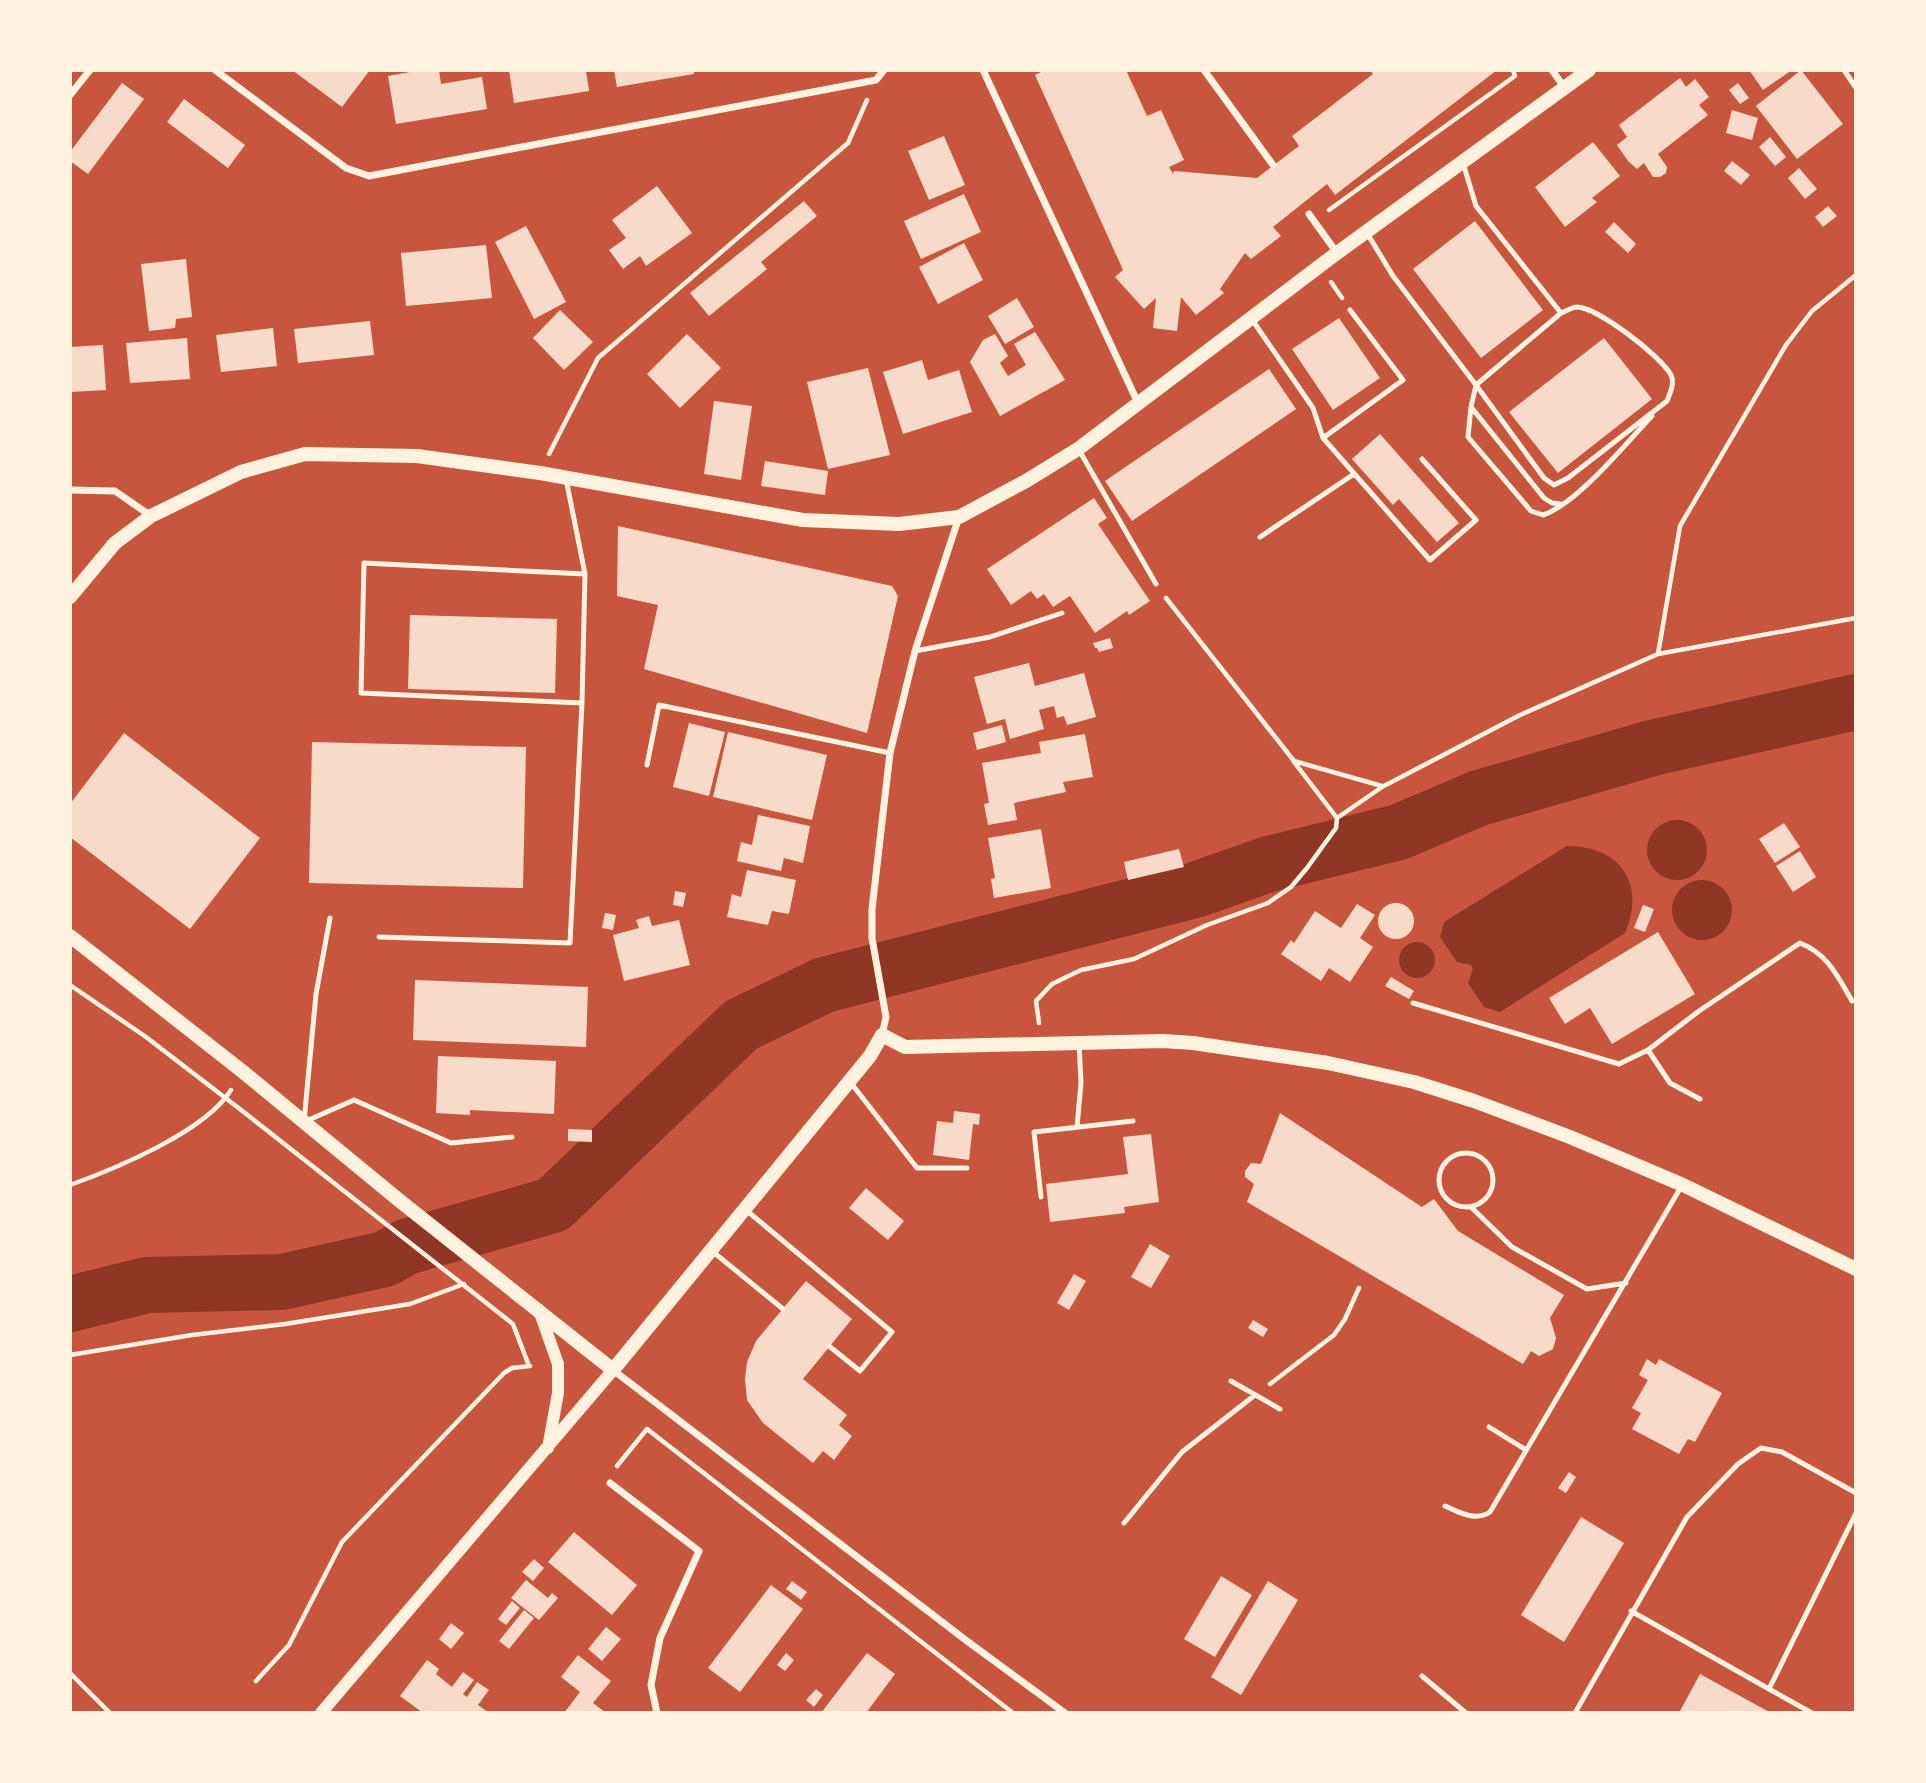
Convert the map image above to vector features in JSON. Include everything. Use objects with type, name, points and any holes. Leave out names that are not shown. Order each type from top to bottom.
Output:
[{"type":"main road","points":[[70,597],[116,543],[152,516],[241,472],[305,454],[417,456],[540,473],[803,520],[899,524],[959,517],[1078,449],[1462,160],[1589,70]]},
{"type":"main road","points":[[70,936],[613,1370],[870,1056],[882,1035],[905,1047],[1163,1041],[1193,1043],[1328,1063],[1414,1082],[1570,1137],[1683,1185],[1856,1269]]},
{"type":"street","points":[[70,95],[90,70]]},
{"type":"street","points":[[215,70],[346,168],[369,176],[876,80],[884,70]]},
{"type":"street","points":[[983,70],[1138,403]]},
{"type":"street","points":[[1204,70],[1273,165]]},
{"type":"street","points":[[1552,70],[1564,87]]},
{"type":"street","points":[[1312,217],[1337,253]]},
{"type":"street","points":[[70,490],[115,491],[152,516]]},
{"type":"street","points":[[882,1035],[887,1017],[872,938],[872,909],[890,753],[915,650],[959,517]]},
{"type":"street","points":[[538,1309],[558,1364],[558,1393],[548,1448]]},
{"type":"street","points":[[321,1713],[613,1370],[1065,1713]]},
{"type":"street","points":[[610,1483],[699,1551],[660,1638],[652,1685],[657,1713]]},
{"type":"lane","points":[[1844,70],[1856,88]]},
{"type":"lane","points":[[1462,160],[1476,206],[1561,313]]},
{"type":"lane","points":[[1366,232],[1393,276],[1544,478],[1554,485],[1569,478],[1667,401]]},
{"type":"lane","points":[[1576,307],[1596,313],[1654,355],[1672,376],[1672,389],[1667,401],[1581,489],[1563,505],[1543,515],[1531,511],[1468,437],[1476,385],[1561,313],[1576,307]]},
{"type":"lane","points":[[1323,438],[1403,380],[1350,310]]},
{"type":"lane","points":[[1251,318],[1313,408],[1323,438],[1430,560],[1476,520],[1422,459]]},
{"type":"lane","points":[[1471,407],[1544,498],[1563,505]]},
{"type":"lane","points":[[1078,449],[1156,584]]},
{"type":"lane","points":[[1260,537],[1354,474]]},
{"type":"lane","points":[[379,937],[570,943],[582,702],[585,575],[566,479]]},
{"type":"lane","points":[[582,702],[360,693],[364,563],[585,575]]},
{"type":"lane","points":[[915,650],[990,637],[1062,613]]},
{"type":"lane","points":[[647,765],[659,705],[890,753]]},
{"type":"lane","points":[[330,918],[316,994],[303,1122],[354,1100],[451,1143],[512,1137]]},
{"type":"lane","points":[[1413,1003],[1619,1064],[1648,1050],[1699,1011],[1800,943],[1826,958],[1852,1001]]},
{"type":"lane","points":[[1077,1127],[1081,1083],[1079,1043]]},
{"type":"lane","points":[[1648,1050],[1670,1083],[1700,1098]]},
{"type":"lane","points":[[849,1081],[917,1168],[967,1168]]},
{"type":"lane","points":[[1041,1197],[1034,1132],[1133,1121]]},
{"type":"lane","points":[[1471,1207],[1486,1199],[1493,1183],[1492,1174],[1489,1166],[1476,1155],[1458,1154],[1444,1165],[1438,1182],[1446,1199],[1453,1204],[1471,1207],[1512,1247],[1587,1289],[1626,1283]]},
{"type":"lane","points":[[1445,1506],[1474,1517],[1490,1512],[1683,1185]]},
{"type":"lane","points":[[745,1209],[892,1332],[860,1371],[830,1346]]},
{"type":"lane","points":[[712,1250],[783,1309]]},
{"type":"lane","points":[[1231,1381],[1280,1409]]},
{"type":"lane","points":[[1124,1523],[1182,1452],[1255,1395]]},
{"type":"lane","points":[[1489,1427],[1525,1450]]},
{"type":"lane","points":[[1575,1713],[1686,1517],[1738,1464],[1761,1448],[1782,1452],[1856,1493]]},
{"type":"lane","points":[[1769,1689],[1856,1513]]},
{"type":"lane","points":[[1631,1611],[1812,1713]]},
{"type":"lane","points":[[1422,1676],[1466,1713]]},
{"type":"path","points":[[1312,217],[1515,76],[1513,70]]},
{"type":"path","points":[[540,473],[598,358],[848,143],[876,80]]},
{"type":"path","points":[[1320,266],[1350,310]]},
{"type":"path","points":[[1658,654],[1681,526],[1786,345],[1812,311],[1856,275]]},
{"type":"path","points":[[1041,1044],[1037,1001],[1052,984],[1081,970],[1135,959],[1207,925],[1268,903],[1292,887],[1336,828],[1337,818],[1156,584]]},
{"type":"path","points":[[1337,818],[1382,787],[1520,715],[1658,654],[1856,618]]},
{"type":"path","points":[[1294,761],[1382,787]]},
{"type":"path","points":[[70,985],[146,1037],[513,1324],[529,1366]]},
{"type":"path","points":[[70,1185],[169,1141],[222,1104],[242,1071]]},
{"type":"path","points":[[70,1355],[410,1304],[494,1273]]},
{"type":"path","points":[[1255,1395],[1334,1335],[1345,1319],[1359,1287]]},
{"type":"path","points":[[256,1681],[289,1645],[342,1542],[504,1373],[512,1368],[558,1364]]},
{"type":"path","points":[[610,1483],[605,1480],[647,1429],[1013,1713]]},
{"type":"path","points":[[70,1673],[110,1713]]},
{"type":"shaded area","points":[[1677,820],[1694,825],[1702,833],[1707,850],[1702,867],[1694,875],[1677,880],[1660,875],[1652,867],[1647,850],[1652,833],[1660,825]]},
{"type":"shaded area","points":[[1567,846],[1602,853],[1624,871],[1630,884],[1632,899],[1631,915],[1625,933],[1500,1012],[1484,1007],[1468,983],[1473,969],[1471,965],[1457,962],[1440,937],[1444,922]]},
{"type":"shaded area","points":[[1702,880],[1719,885],[1727,893],[1732,910],[1727,927],[1719,935],[1702,940],[1685,935],[1677,927],[1672,910],[1677,893],[1685,885]]},
{"type":"shaded area","points":[[1417,942],[1430,947],[1435,960],[1430,973],[1417,978],[1404,973],[1399,960],[1404,947]]},
{"type":"building","points":[[292,70],[370,70],[342,107]]},
{"type":"building","points":[[421,70],[439,70],[441,84],[482,77],[487,109],[396,124],[388,76]]},
{"type":"building","points":[[509,70],[586,70],[589,91],[514,103]]},
{"type":"building","points":[[614,70],[694,70],[694,74],[617,87]]},
{"type":"building","points":[[1045,70],[1126,70],[1147,116],[1161,110],[1184,160],[1169,167],[1173,174],[1174,171],[1257,178],[1299,146],[1292,136],[1373,74],[1370,70],[1497,70],[1335,195],[1327,184],[1273,227],[1281,236],[1251,259],[1245,253],[1220,289],[1224,293],[1196,315],[1181,297],[1177,331],[1153,328],[1156,298],[1144,309],[1115,277],[1123,270],[1035,75]]},
{"type":"building","points":[[1749,70],[1792,70],[1763,90]]},
{"type":"building","points":[[1801,70],[1843,124],[1797,159],[1756,106]]},
{"type":"building","points":[[1680,78],[1686,87],[1695,79],[1709,97],[1699,105],[1708,115],[1658,154],[1667,167],[1666,173],[1653,177],[1644,163],[1637,169],[1628,161],[1617,145],[1627,137],[1619,125]]},
{"type":"building","points":[[122,83],[144,99],[88,174],[70,161],[70,152]]},
{"type":"building","points":[[1738,83],[1749,98],[1740,104],[1729,90]]},
{"type":"building","points":[[184,99],[245,145],[228,168],[167,122]]},
{"type":"building","points":[[1732,110],[1758,118],[1752,140],[1726,133]]},
{"type":"building","points":[[944,136],[965,185],[929,200],[908,151]]},
{"type":"building","points":[[1770,137],[1786,157],[1775,166],[1759,147]]},
{"type":"building","points":[[1593,142],[1620,176],[1592,198],[1597,202],[1565,227],[1535,187]]},
{"type":"building","points":[[1732,161],[1750,175],[1741,185],[1724,171]]},
{"type":"building","points":[[1799,168],[1817,189],[1805,199],[1788,178]]},
{"type":"building","points":[[657,186],[692,233],[646,266],[640,256],[623,269],[609,250],[626,238],[612,220]]},
{"type":"building","points":[[964,194],[981,232],[921,259],[904,221]]},
{"type":"building","points":[[804,201],[817,216],[761,262],[767,269],[709,316],[690,293]]},
{"type":"building","points":[[1828,206],[1837,216],[1823,227],[1815,217]]},
{"type":"building","points":[[1475,221],[1543,310],[1481,358],[1413,269]]},
{"type":"building","points":[[1614,222],[1636,244],[1628,253],[1605,232]]},
{"type":"building","points":[[526,226],[566,302],[534,319],[495,242]]},
{"type":"building","points":[[964,243],[983,280],[938,304],[919,267]]},
{"type":"building","points":[[486,245],[492,298],[406,306],[401,253]]},
{"type":"building","points":[[186,259],[192,317],[176,319],[175,328],[149,331],[141,264]]},
{"type":"building","points":[[1017,298],[1034,327],[1005,344],[988,316]]},
{"type":"building","points":[[560,310],[593,342],[564,370],[533,338]]},
{"type":"building","points":[[1339,318],[1380,378],[1333,410],[1292,349]]},
{"type":"building","points":[[370,321],[374,355],[298,363],[294,329]]},
{"type":"building","points":[[273,328],[277,366],[221,372],[216,335]]},
{"type":"building","points":[[1035,332],[1065,380],[1000,416],[970,362],[983,340],[995,334],[1008,356],[1000,363],[1008,376],[1026,365],[1014,344]]},
{"type":"building","points":[[687,334],[721,368],[680,408],[647,374]]},
{"type":"building","points":[[187,338],[190,379],[130,383],[126,343]]},
{"type":"building","points":[[1604,338],[1652,399],[1558,473],[1509,412]]},
{"type":"building","points":[[103,345],[106,390],[70,392],[70,347]]},
{"type":"building","points":[[922,360],[928,380],[959,370],[972,412],[903,434],[883,372]]},
{"type":"building","points":[[868,368],[890,455],[828,469],[807,382]]},
{"type":"building","points":[[1269,369],[1296,409],[1132,521],[1105,481]]},
{"type":"building","points":[[714,401],[752,406],[741,480],[704,474]]},
{"type":"building","points":[[1380,434],[1459,523],[1437,542],[1399,499],[1393,505],[1352,459]]},
{"type":"building","points":[[765,461],[828,471],[825,495],[761,486]]},
{"type":"building","points":[[1094,498],[1107,518],[1098,524],[1150,601],[1129,615],[1127,611],[1095,633],[1070,596],[1053,607],[1044,594],[1037,599],[1031,591],[1011,605],[987,569]]},
{"type":"building","points":[[618,526],[892,586],[898,596],[867,733],[644,669],[658,605],[617,596]]},
{"type":"building","points":[[410,615],[557,619],[555,693],[408,689]]},
{"type":"building","points":[[1110,638],[1113,648],[1099,652],[1095,648],[1093,643]]},
{"type":"building","points":[[1029,663],[1035,686],[1084,673],[1096,717],[1067,725],[1064,716],[1057,718],[1054,706],[1039,710],[1044,729],[1010,739],[1005,719],[987,724],[974,677]]},
{"type":"building","points":[[689,723],[725,732],[709,796],[673,787]]},
{"type":"building","points":[[1002,725],[1006,742],[977,750],[973,733]]},
{"type":"building","points":[[728,732],[827,755],[812,820],[713,797]]},
{"type":"building","points":[[124,733],[260,838],[190,929],[70,837],[70,804]]},
{"type":"building","points":[[1085,734],[1093,777],[1063,782],[1066,792],[1014,803],[1017,820],[988,825],[984,804],[989,803],[982,763],[1041,753],[1039,742]]},
{"type":"building","points":[[312,742],[526,747],[523,888],[309,883]]},
{"type":"building","points":[[758,815],[810,826],[803,863],[784,858],[781,871],[737,861],[741,842],[752,845]]},
{"type":"building","points":[[1784,823],[1800,847],[1775,863],[1759,839]]},
{"type":"building","points":[[1041,829],[1051,888],[994,898],[991,879],[995,878],[988,838]]},
{"type":"building","points":[[1179,849],[1184,867],[1128,880],[1124,862]]},
{"type":"building","points":[[1800,851],[1816,877],[1793,892],[1776,866]]},
{"type":"building","points":[[747,870],[796,880],[789,914],[772,911],[768,925],[727,917],[732,894],[741,897]]},
{"type":"building","points":[[675,891],[686,893],[683,907],[673,905]]},
{"type":"building","points":[[1396,903],[1409,908],[1414,921],[1409,934],[1396,939],[1383,934],[1378,921],[1383,908]]},
{"type":"building","points":[[1357,904],[1375,915],[1360,938],[1373,947],[1350,982],[1329,968],[1321,981],[1281,954],[1291,940],[1294,943],[1315,911],[1341,928]]},
{"type":"building","points":[[1643,905],[1654,909],[1645,932],[1634,928]]},
{"type":"building","points":[[605,913],[616,915],[613,930],[602,928]]},
{"type":"building","points":[[649,916],[652,926],[679,920],[690,965],[624,981],[613,935],[639,928],[636,920]]},
{"type":"building","points":[[1658,932],[1695,994],[1612,1044],[1590,1008],[1565,1024],[1549,998]]},
{"type":"building","points":[[1391,977],[1414,991],[1409,999],[1385,986]]},
{"type":"building","points":[[415,980],[588,987],[586,1047],[413,1040]]},
{"type":"building","points":[[438,1056],[556,1061],[554,1114],[470,1110],[470,1115],[436,1113]]},
{"type":"building","points":[[954,1111],[980,1114],[979,1125],[973,1124],[969,1160],[933,1155],[937,1121],[953,1123]]},
{"type":"building","points":[[1280,1113],[1422,1207],[1434,1199],[1458,1231],[1564,1295],[1550,1318],[1556,1338],[1553,1349],[1539,1356],[1531,1351],[1523,1364],[1247,1202],[1254,1184],[1245,1177],[1245,1171],[1251,1163],[1261,1164]]},
{"type":"building","points":[[568,1129],[592,1130],[592,1142],[568,1141]]},
{"type":"building","points":[[1151,1134],[1159,1202],[1124,1207],[1125,1213],[1050,1222],[1046,1184],[1128,1174],[1123,1137]]},
{"type":"building","points":[[866,1188],[904,1221],[888,1240],[849,1208]]},
{"type":"building","points":[[1150,1244],[1170,1256],[1151,1288],[1131,1277]]},
{"type":"building","points":[[1074,1274],[1086,1281],[1069,1310],[1057,1303]]},
{"type":"building","points":[[806,1281],[852,1319],[803,1379],[847,1415],[839,1425],[852,1436],[834,1460],[823,1451],[813,1463],[763,1423],[747,1400],[745,1379],[747,1362],[756,1341]]},
{"type":"building","points":[[1253,1320],[1268,1329],[1263,1337],[1248,1328]]},
{"type":"building","points":[[1647,1359],[1656,1365],[1659,1359],[1722,1393],[1695,1442],[1688,1439],[1679,1454],[1632,1429],[1641,1413],[1632,1408],[1648,1380],[1639,1375]]},
{"type":"building","points":[[1569,1472],[1576,1477],[1566,1493],[1558,1488]]},
{"type":"building","points":[[1581,1517],[1624,1543],[1564,1642],[1521,1615]]},
{"type":"building","points":[[574,1532],[637,1585],[612,1615],[548,1562]]},
{"type":"building","points":[[534,1559],[544,1568],[533,1581],[522,1572]]},
{"type":"building","points":[[1221,1576],[1252,1595],[1215,1657],[1184,1639]]},
{"type":"building","points":[[526,1580],[548,1598],[552,1593],[558,1598],[539,1620],[511,1598]]},
{"type":"building","points":[[792,1581],[807,1592],[801,1600],[786,1589]]},
{"type":"building","points":[[1268,1581],[1298,1600],[1241,1695],[1211,1677]]},
{"type":"building","points":[[771,1585],[803,1609],[740,1692],[708,1668]]},
{"type":"building","points":[[512,1601],[520,1608],[506,1625],[498,1619]]},
{"type":"building","points":[[524,1610],[534,1618],[509,1649],[499,1641]]},
{"type":"building","points":[[451,1623],[464,1633],[451,1649],[439,1639]]},
{"type":"building","points":[[606,1627],[621,1639],[602,1661],[588,1649]]},
{"type":"building","points":[[786,1653],[794,1660],[785,1671],[777,1665]]},
{"type":"building","points":[[867,1653],[895,1674],[866,1713],[821,1713]]},
{"type":"building","points":[[578,1655],[611,1681],[593,1703],[606,1713],[564,1713],[580,1692],[561,1677]]},
{"type":"building","points":[[427,1660],[439,1669],[436,1674],[452,1687],[463,1672],[474,1680],[463,1694],[467,1697],[477,1682],[489,1690],[478,1705],[489,1713],[423,1713],[400,1696]]},
{"type":"building","points":[[1700,1674],[1771,1713],[1679,1713]]},
{"type":"building","points":[[816,1689],[823,1695],[814,1707],[806,1700]]},
{"type":"waterway","points":[[70,1304],[147,1285],[282,1282],[385,1259],[406,1247],[553,1205],[741,1025],[824,985],[1195,890],[1269,864],[1399,832],[1479,798],[1652,748],[1856,702]]}]
